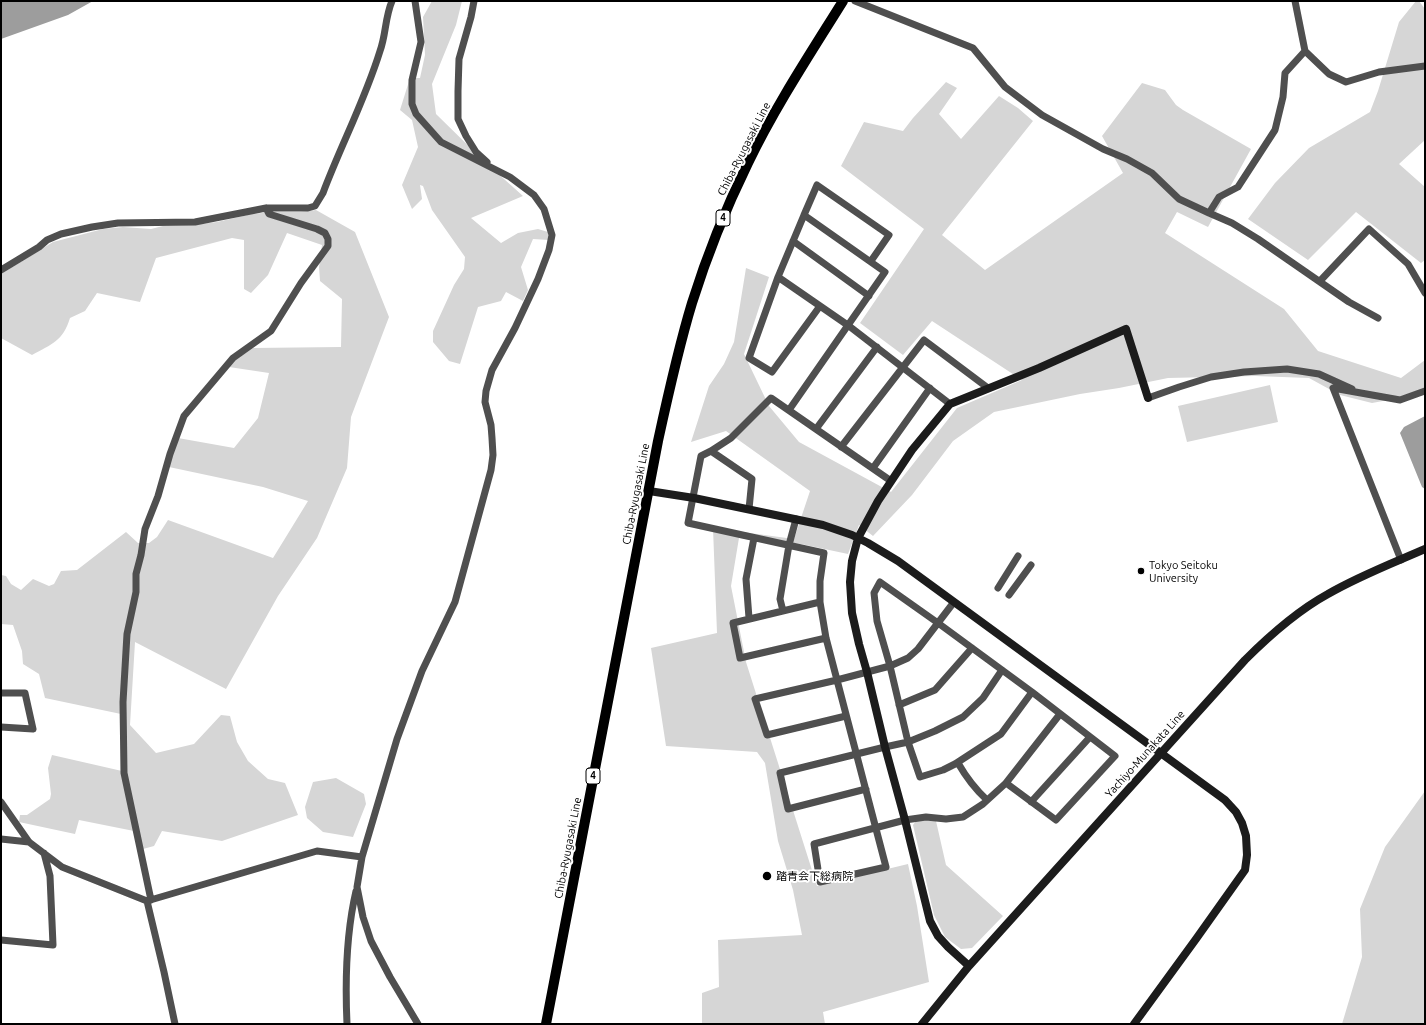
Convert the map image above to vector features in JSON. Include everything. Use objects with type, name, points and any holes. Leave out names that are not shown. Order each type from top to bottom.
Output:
[{"type":"main road","name":"Chiba-Ryugasaki Line","points":[[546,1024],[658,441],[676,361],[692,303],[717,232],[745,169],[767,126],[843,1]]},
{"type":"street","points":[[1,270],[39,247],[47,240],[61,234],[92,227],[118,223],[195,222],[266,208],[308,208],[315,206],[319,201],[365,95],[381,50],[386,19],[392,1]]},
{"type":"street","points":[[348,1024],[347,978],[349,935],[352,908],[362,857],[400,732],[422,671],[455,602],[491,470],[493,455],[492,438],[486,402],[486,391],[492,370],[515,328],[538,279],[549,250],[552,235],[544,209],[534,195],[510,177],[441,142],[416,114],[412,104],[412,80],[420,42],[415,1]]},
{"type":"street","points":[[474,1],[459,59],[458,119],[476,152],[493,168]]},
{"type":"street","points":[[855,1],[973,48],[1005,87],[1042,115],[1103,149],[1127,159],[1152,173],[1179,198],[1232,223],[1320,281],[1348,302],[1378,318]]},
{"type":"street","points":[[1295,1],[1305,51],[1329,74],[1346,82],[1379,72],[1425,66]]},
{"type":"street","points":[[1209,213],[1219,197],[1238,186],[1275,130],[1283,97],[1285,73],[1305,51]]},
{"type":"street","points":[[820,306],[772,372],[749,358],[778,277],[817,185],[889,235],[871,262]]},
{"type":"street","points":[[175,1024],[151,914],[124,773],[123,702],[127,634],[136,592],[136,574],[145,529],[158,496],[170,454],[184,416],[233,358],[270,331],[301,283],[328,246],[328,239],[321,231],[269,214],[266,208]]},
{"type":"street","points":[[789,410],[849,326],[885,272],[804,215]]},
{"type":"street","points":[[1320,281],[1369,229],[1408,264],[1425,293]]},
{"type":"street","points":[[793,241],[869,296]]},
{"type":"street","points":[[778,277],[849,326],[950,404]]},
{"type":"street","points":[[969,966],[948,948],[938,936],[930,921],[859,644],[850,600],[852,561],[858,538],[878,501],[912,450],[950,404],[1039,368],[1126,329],[1148,398],[1211,377],[1244,372],[1287,369],[1320,374],[1360,392]]},
{"type":"street","points":[[842,447],[924,340],[988,388]]},
{"type":"street","points":[[816,429],[877,347]]},
{"type":"street","points":[[873,468],[930,388]]},
{"type":"street","points":[[1401,560],[1333,388],[1400,400],[1425,392]]},
{"type":"street","points":[[891,481],[771,398],[731,438],[701,456],[688,523],[824,553],[820,581],[820,602],[826,638],[877,828],[886,867],[820,882],[814,844],[877,828],[905,820],[926,817],[946,819],[963,817],[987,800],[1006,783],[1060,714]]},
{"type":"street","points":[[711,451],[752,479],[749,509]]},
{"type":"street","points":[[649,491],[694,498],[823,525],[858,538],[881,550],[1225,800],[1236,812],[1242,823],[1246,836],[1247,855],[1245,870],[1134,1024]]},
{"type":"street","points":[[783,611],[780,599],[789,545],[796,519]]},
{"type":"street","points":[[749,618],[746,578],[754,538]]},
{"type":"street","name":"Yachiyo-Munakata Line","points":[[922,1024],[969,966],[1245,660],[1281,627],[1328,594],[1425,549]]},
{"type":"street","points":[[998,588],[1018,556]]},
{"type":"street","points":[[1009,596],[1031,564]]},
{"type":"street","points":[[1006,783],[1056,820],[1115,756],[1032,692],[938,622],[880,582],[874,593],[876,614],[900,705],[908,742],[920,777],[942,770],[958,762],[1001,734],[1032,692]]},
{"type":"street","points":[[820,602],[734,622],[740,658],[826,638]]},
{"type":"street","points":[[846,716],[767,735],[754,699],[890,666],[908,658],[918,649],[954,602]]},
{"type":"street","points":[[900,705],[935,690],[972,648]]},
{"type":"street","points":[[866,789],[788,809],[780,773],[885,746],[908,742],[935,732],[963,717],[983,698],[1002,670]]},
{"type":"street","points":[[1,693],[25,693],[33,729],[1,727]]},
{"type":"street","points":[[1031,802],[1090,737]]},
{"type":"street","points":[[958,762],[975,788],[987,800]]},
{"type":"street","points":[[1,802],[29,842],[62,867],[149,900],[317,851],[362,857]]},
{"type":"street","points":[[1,839],[29,842]]},
{"type":"street","points":[[1,940],[53,945],[50,876],[44,853]]},
{"type":"street","points":[[357,887],[363,917],[371,941],[390,977],[418,1024]]},
{"type":"shaded area","points":[[1,1],[93,1],[68,15],[1,39]]},
{"type":"shaded area","points":[[432,1],[462,1],[456,25],[432,84],[436,114],[485,162],[523,196],[471,218],[501,243],[518,233],[538,229],[548,232],[549,240],[533,239],[521,267],[528,290],[523,301],[506,292],[501,301],[478,307],[460,364],[449,361],[433,342],[433,331],[454,285],[464,269],[465,257],[432,210],[423,186],[420,185],[422,199],[412,209],[402,185],[418,147],[412,120],[400,110],[410,78],[420,78],[425,55],[423,17]]},
{"type":"shaded area","points":[[1416,1],[1419,1],[1425,9],[1425,140],[1399,164],[1425,187],[1425,260],[1421,263],[1356,212],[1308,260],[1248,219],[1275,183],[1309,148],[1370,112],[1399,22]]},
{"type":"shaded area","points":[[946,82],[957,88],[939,114],[961,139],[999,96],[1018,108],[1033,121],[942,235],[985,270],[1123,173],[1102,136],[1142,83],[1165,90],[1176,105],[1183,110],[1251,149],[1208,227],[1177,212],[1165,233],[1284,309],[1318,351],[1401,378],[1425,360],[1425,392],[1372,403],[1340,395],[1309,378],[1255,376],[1168,378],[994,412],[953,441],[912,495],[873,536],[859,525],[848,554],[801,544],[739,538],[731,586],[746,662],[817,886],[908,864],[917,906],[929,982],[823,1012],[825,1024],[702,1024],[702,993],[719,987],[718,940],[802,935],[793,890],[778,841],[765,763],[757,752],[666,746],[651,648],[717,633],[713,528],[794,539],[810,491],[726,431],[691,442],[709,386],[724,364],[734,342],[746,268],[769,277],[744,354],[769,406],[799,442],[891,492],[957,408],[1022,380],[932,321],[903,355],[860,323],[924,229],[841,166],[864,122],[903,131]]},
{"type":"shaded area","points":[[316,210],[355,232],[389,317],[351,417],[347,468],[317,538],[278,596],[226,689],[135,642],[130,725],[156,753],[194,744],[221,715],[230,716],[237,742],[248,761],[268,779],[285,783],[298,815],[222,841],[162,831],[154,846],[143,849],[134,831],[79,820],[75,834],[19,822],[20,815],[27,815],[50,799],[51,794],[48,768],[52,755],[122,771],[121,714],[45,698],[39,674],[23,664],[22,651],[13,625],[1,624],[1,575],[6,576],[11,584],[21,590],[33,579],[49,586],[54,584],[61,571],[77,570],[126,532],[138,543],[149,543],[157,537],[168,520],[273,558],[308,501],[263,487],[169,467],[178,438],[234,448],[258,418],[269,373],[229,367],[235,360],[253,348],[341,347],[342,299],[320,281],[319,267],[322,245],[287,233],[268,275],[251,293],[244,289],[244,240],[232,238],[156,258],[140,302],[97,293],[85,311],[70,318],[64,332],[56,341],[32,355],[1,338],[1,274],[53,242],[103,229],[123,227],[151,229],[163,226],[193,225],[217,222],[252,214]]},
{"type":"shaded area","points":[[1270,385],[1278,422],[1187,442],[1178,406]]},
{"type":"shaded area","points":[[1425,416],[1425,489],[1422,487],[1400,433],[1404,427]]},
{"type":"shaded area","points":[[336,778],[364,794],[366,804],[353,837],[323,832],[307,818],[305,807],[313,782]]},
{"type":"shaded area","points":[[1425,791],[1425,1024],[1342,1024],[1362,957],[1360,909],[1385,847]]},
{"type":"shaded area","points":[[927,819],[936,821],[946,865],[1003,916],[972,948],[961,949],[945,937],[934,915],[913,825],[916,821]]},
{"type":"place","name":"Tokyo Seitoku University","points":[[1141,571]]},
{"type":"place","name":"踏青会下総病院","points":[[767,876]]}]
